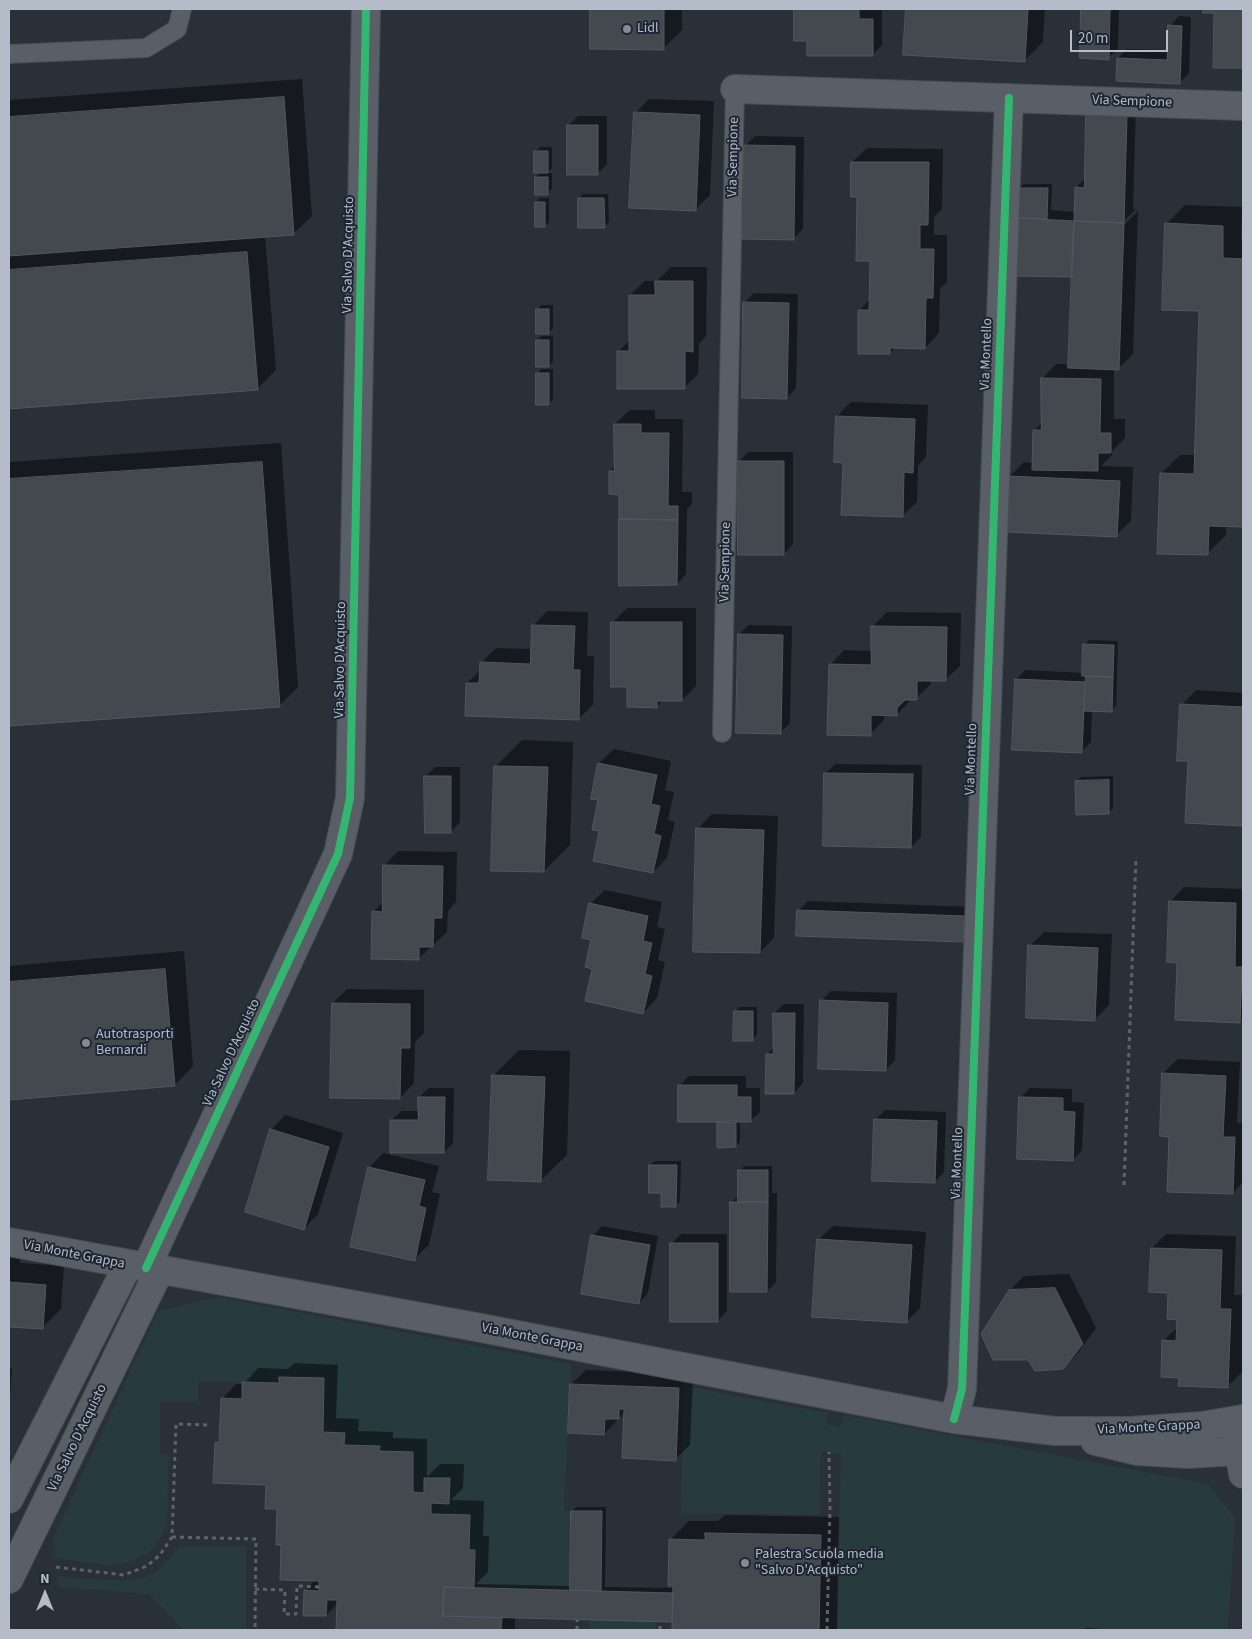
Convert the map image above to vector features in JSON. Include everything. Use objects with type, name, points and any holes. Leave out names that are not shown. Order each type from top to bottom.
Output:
[{"type":"street","name":"Via Salvo D'Acquisto","points":[[9,1579],[145,1267],[338,854],[350,798],[366,9]]},
{"type":"street","name":"Via Sempione","points":[[735,89],[1243,106]]},
{"type":"street","name":"Via Montello","points":[[954,1419],[962,1389],[1009,98]]},
{"type":"street","name":"Via Monte Grappa","points":[[9,1242],[485,1329],[954,1419],[1055,1431],[1130,1431],[1202,1426],[1238,1420]]},
{"type":"street","name":"Via Salvo D'Acquisto","points":[[9,1499],[145,1267]]},
{"type":"street","points":[[1238,1420],[1242,1458]]},
{"type":"street","name":"Via Monte Grappa","points":[[1055,1431],[1137,1451],[1242,1458]]},
{"type":"lane","points":[[9,54],[146,48],[178,29],[182,9]]},
{"type":"lane","name":"Via Sempione","points":[[722,733],[735,89]]},
{"type":"path","points":[[1124,1185],[1136,856]]},
{"type":"path","points":[[56,1568],[124,1575],[147,1566],[160,1555],[172,1537],[176,1424],[210,1425]]},
{"type":"path","points":[[827,1630],[830,1508],[829,1452]]},
{"type":"path","points":[[172,1537],[256,1539],[255,1630]]},
{"type":"path","points":[[255,1589],[285,1590],[284,1614],[296,1614],[297,1586],[319,1586]]},
{"type":"path","points":[[577,1620],[577,1630]]},
{"type":"path","points":[[660,1622],[660,1630]]},
{"type":"green space","points":[[218,1297],[571,1364],[564,1510],[571,1511],[570,1590],[474,1588],[475,1550],[469,1550],[470,1515],[431,1514],[431,1503],[449,1504],[450,1478],[424,1478],[424,1493],[413,1492],[413,1453],[379,1451],[379,1446],[344,1445],[345,1433],[323,1432],[324,1378],[279,1377],[279,1383],[198,1382],[198,1401],[160,1401],[160,1454],[169,1455],[167,1525],[158,1542],[149,1553],[133,1561],[120,1564],[106,1565],[55,1558],[53,1538],[158,1311]]},
{"type":"green space","points":[[684,1386],[828,1413],[826,1424],[840,1427],[844,1415],[1208,1484],[1235,1518],[1228,1630],[836,1630],[841,1455],[821,1451],[820,1515],[681,1513]]},
{"type":"green space","points":[[179,1546],[246,1546],[246,1630],[183,1630],[149,1594],[58,1587],[57,1576],[96,1580],[125,1580],[150,1576],[162,1567]]},
{"type":"green space","points":[[590,1620],[656,1621],[656,1630],[590,1630]]},
{"type":"building","name":"Lidl","points":[[590,9],[664,9],[664,50],[590,49]]},
{"type":"building","points":[[794,9],[859,9],[859,19],[873,19],[873,56],[807,56],[807,41],[794,41]]},
{"type":"building","points":[[906,9],[1028,9],[1025,62],[903,55]]},
{"type":"building","points":[[1081,9],[1110,9],[1109,60],[1080,58]]},
{"type":"building","points":[[1203,9],[1243,9],[1243,68],[1213,68],[1214,13],[1203,13]]},
{"type":"building","points":[[1168,25],[1182,26],[1180,84],[1116,81],[1117,58],[1167,60]]},
{"type":"building","points":[[284,97],[294,235],[9,256],[9,117]]},
{"type":"building","points":[[634,112],[700,115],[696,211],[629,208]]},
{"type":"building","points":[[1086,114],[1127,115],[1124,223],[1074,221],[1075,187],[1084,188]]},
{"type":"building","points":[[567,125],[598,125],[598,175],[567,175]]},
{"type":"building","points":[[744,145],[795,146],[794,240],[743,239]]},
{"type":"building","points":[[534,151],[548,151],[548,173],[534,173]]},
{"type":"building","points":[[851,162],[929,162],[928,225],[920,225],[920,249],[934,249],[933,298],[926,298],[925,349],[890,348],[890,354],[858,354],[858,310],[869,310],[870,261],[856,261],[857,197],[851,197]]},
{"type":"building","points":[[535,177],[548,177],[548,195],[535,195]]},
{"type":"building","points":[[1018,188],[1048,188],[1047,219],[1018,218]]},
{"type":"building","points":[[578,198],[604,198],[605,228],[578,228]]},
{"type":"building","points":[[535,202],[545,202],[545,227],[535,227]]},
{"type":"building","points":[[1018,218],[1074,221],[1072,277],[1016,276]]},
{"type":"building","points":[[1074,221],[1124,223],[1119,370],[1068,368]]},
{"type":"building","points":[[1165,223],[1223,226],[1223,258],[1243,259],[1243,527],[1209,526],[1208,555],[1157,554],[1160,473],[1194,474],[1199,311],[1162,310]]},
{"type":"building","points":[[247,252],[258,390],[9,409],[9,270]]},
{"type":"building","points":[[655,281],[693,281],[693,352],[685,351],[685,389],[617,389],[617,351],[629,351],[629,295],[655,295]]},
{"type":"building","points":[[743,302],[789,303],[787,399],[742,398]]},
{"type":"building","points":[[536,309],[549,309],[549,334],[536,334]]},
{"type":"building","points":[[536,340],[549,340],[549,367],[536,367]]},
{"type":"building","points":[[536,373],[549,373],[549,405],[536,405]]},
{"type":"building","points":[[1041,378],[1101,379],[1100,433],[1111,433],[1111,453],[1098,453],[1098,471],[1032,470],[1033,430],[1041,430]]},
{"type":"building","points":[[836,416],[915,419],[913,473],[904,472],[903,517],[841,515],[843,463],[834,462]]},
{"type":"building","points":[[614,424],[641,424],[641,433],[669,433],[668,506],[678,506],[678,520],[619,519],[619,495],[609,494],[609,471],[614,471]]},
{"type":"building","points":[[737,461],[784,461],[784,555],[738,555]]},
{"type":"building","points":[[262,462],[280,707],[9,726],[9,479]]},
{"type":"building","points":[[1008,476],[1120,481],[1117,537],[1006,532]]},
{"type":"building","points":[[619,519],[678,520],[677,585],[619,586]]},
{"type":"building","points":[[611,622],[682,622],[682,701],[657,701],[657,708],[627,707],[627,687],[611,687]]},
{"type":"building","points":[[532,625],[575,626],[573,670],[580,670],[579,720],[465,716],[466,683],[479,683],[480,662],[530,664]]},
{"type":"building","points":[[871,626],[947,627],[946,681],[917,681],[917,700],[905,700],[897,708],[897,716],[871,715],[871,736],[827,735],[829,664],[871,665]]},
{"type":"building","points":[[738,634],[783,635],[781,734],[736,733]]},
{"type":"building","points":[[1083,644],[1114,645],[1113,677],[1082,676]]},
{"type":"building","points":[[1086,676],[1113,677],[1112,712],[1084,711]]},
{"type":"building","points":[[1015,679],[1085,682],[1082,753],[1012,750]]},
{"type":"building","points":[[1180,704],[1243,707],[1243,826],[1185,823],[1188,761],[1177,761]]},
{"type":"building","points":[[598,763],[657,775],[651,804],[660,806],[654,834],[661,836],[653,873],[593,861],[599,831],[592,830],[598,800],[591,799]]},
{"type":"building","points":[[494,766],[548,767],[544,872],[491,871]]},
{"type":"building","points":[[824,773],[913,774],[911,848],[823,846]]},
{"type":"building","points":[[424,776],[451,776],[451,833],[425,833]]},
{"type":"building","points":[[1109,780],[1109,814],[1076,815],[1075,781]]},
{"type":"building","points":[[696,828],[764,830],[760,953],[693,952]]},
{"type":"building","points":[[383,865],[443,866],[442,918],[434,918],[433,947],[419,947],[419,960],[371,959],[372,911],[382,912]]},
{"type":"building","points":[[1169,901],[1236,903],[1235,967],[1242,967],[1240,1023],[1175,1020],[1177,963],[1167,962]]},
{"type":"building","points":[[589,903],[648,916],[643,941],[652,943],[645,974],[652,976],[643,1014],[585,1001],[592,969],[585,967],[591,940],[582,938]]},
{"type":"building","points":[[797,910],[964,916],[963,942],[796,936]]},
{"type":"building","points":[[1028,945],[1098,948],[1095,1021],[1026,1018]]},
{"type":"building","points":[[165,969],[175,1086],[9,1100],[9,982]]},
{"type":"building","points":[[820,1000],[888,1003],[886,1071],[818,1069]]},
{"type":"building","points":[[332,1003],[410,1004],[410,1048],[401,1048],[400,1099],[330,1098]]},
{"type":"building","points":[[734,1011],[753,1011],[753,1041],[733,1041]]},
{"type":"building","points":[[773,1013],[795,1013],[794,1094],[765,1094],[766,1054],[773,1054]]},
{"type":"building","points":[[1162,1073],[1226,1076],[1223,1137],[1235,1137],[1233,1194],[1167,1192],[1169,1137],[1160,1136]]},
{"type":"building","points":[[492,1075],[545,1077],[541,1182],[488,1180]]},
{"type":"building","points":[[678,1085],[737,1085],[737,1097],[751,1097],[751,1122],[678,1122]]},
{"type":"building","points":[[418,1097],[445,1097],[444,1153],[390,1153],[390,1120],[418,1120]]},
{"type":"building","points":[[1019,1097],[1063,1098],[1063,1111],[1075,1112],[1073,1161],[1017,1159]]},
{"type":"building","points":[[874,1119],[937,1121],[935,1183],[872,1181]]},
{"type":"building","points":[[736,1121],[736,1147],[717,1148],[717,1122]]},
{"type":"building","points":[[270,1129],[329,1147],[304,1230],[245,1212]]},
{"type":"building","points":[[649,1165],[677,1165],[676,1207],[661,1207],[661,1193],[649,1193]]},
{"type":"building","points":[[368,1167],[425,1180],[419,1206],[426,1208],[415,1261],[350,1247]]},
{"type":"building","points":[[738,1170],[768,1170],[768,1202],[738,1202]]},
{"type":"building","points":[[730,1202],[768,1202],[767,1292],[730,1292]]},
{"type":"building","points":[[591,1235],[650,1245],[639,1304],[581,1294]]},
{"type":"building","points":[[817,1239],[912,1245],[907,1323],[812,1317]]},
{"type":"building","points":[[670,1243],[718,1243],[718,1322],[670,1322]]},
{"type":"building","points":[[1151,1248],[1222,1250],[1220,1309],[1231,1309],[1228,1388],[1178,1386],[1179,1378],[1161,1377],[1162,1340],[1176,1341],[1177,1320],[1167,1319],[1168,1293],[1149,1292]]},
{"type":"building","points":[[9,1282],[46,1285],[43,1329],[9,1327]]},
{"type":"building","points":[[1055,1288],[1083,1344],[1063,1369],[1035,1371],[1028,1360],[993,1360],[981,1334],[1009,1290]]},
{"type":"building","points":[[279,1377],[324,1378],[323,1432],[345,1433],[344,1445],[380,1446],[379,1451],[413,1452],[413,1492],[424,1493],[424,1478],[450,1478],[449,1504],[431,1503],[431,1514],[470,1515],[469,1550],[475,1550],[474,1588],[444,1587],[443,1616],[502,1618],[501,1630],[336,1630],[337,1600],[327,1600],[326,1616],[303,1616],[304,1590],[319,1591],[319,1581],[280,1580],[281,1545],[276,1545],[277,1509],[265,1509],[266,1485],[213,1483],[215,1442],[219,1442],[221,1398],[242,1399],[242,1382],[279,1383]]},
{"type":"building","points":[[570,1384],[679,1388],[676,1461],[622,1458],[624,1409],[619,1409],[619,1419],[605,1419],[604,1435],[568,1433]]},
{"type":"building","points":[[571,1511],[602,1511],[601,1591],[570,1590]]},
{"type":"building","name":"Palestra Scuola media \"Salvo D'Acquisto\"","points":[[705,1533],[821,1535],[819,1630],[672,1630],[673,1586],[668,1586],[669,1539],[705,1540]]},
{"type":"building","points":[[444,1587],[673,1593],[672,1622],[443,1616]]},
{"type":"cycle path","points":[[146,1268],[338,854],[350,798],[366,9]]},
{"type":"cycle path","points":[[954,1419],[962,1389],[1009,98]]},
{"type":"place","name":"Lidl","points":[[627,29]]},
{"type":"place","name":"Autotrasporti Bernardi","points":[[86,1043]]},
{"type":"place","name":"Palestra Scuola media \"Salvo D'Acquisto\"","points":[[745,1563]]}]
